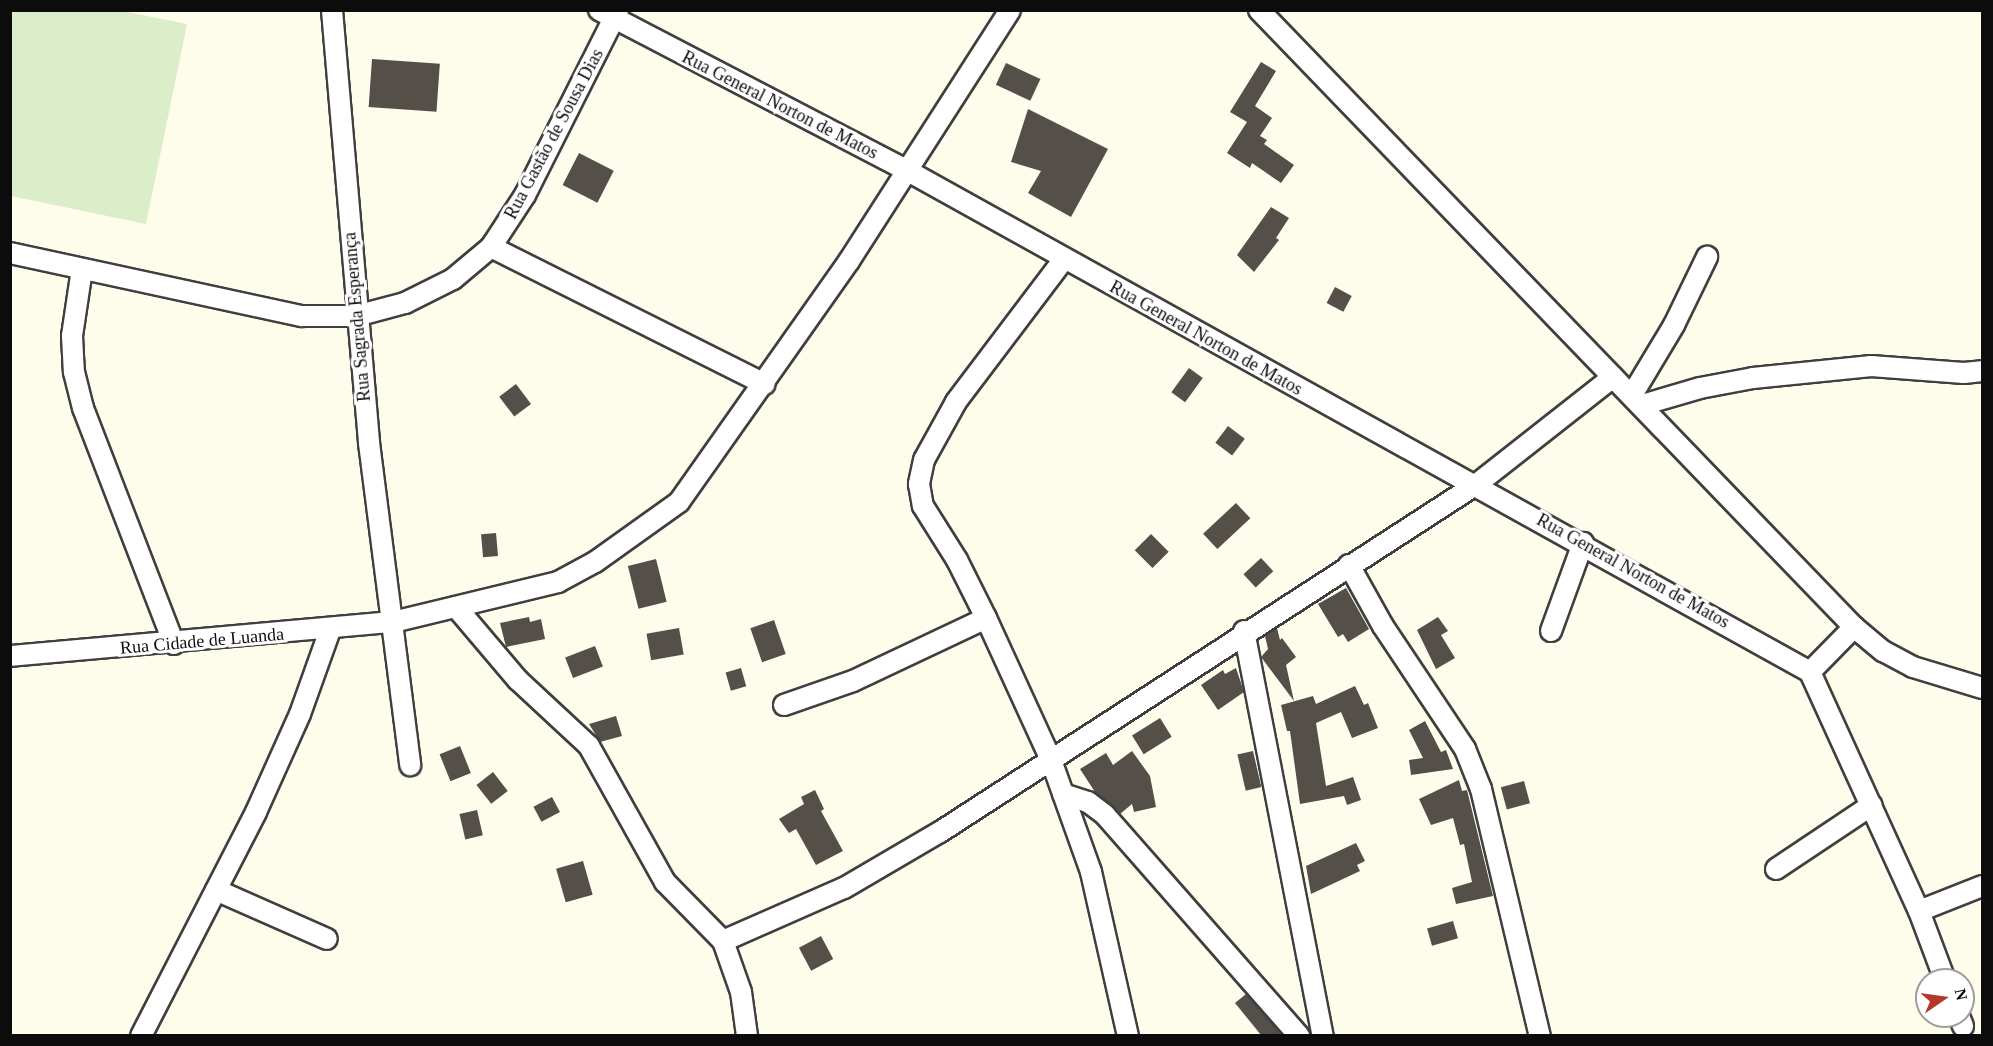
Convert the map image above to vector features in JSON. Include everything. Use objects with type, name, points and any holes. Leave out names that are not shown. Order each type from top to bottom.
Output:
[{"type":"street","name":"Rua Sagrada Esperança","points":[[332,10],[357,316],[410,765]]},
{"type":"street","name":"Rua Cidade de Luanda","points":[[10,656],[174,644],[393,622],[558,582],[639,534],[679,502],[765,384],[908,171],[1010,10]]},
{"type":"street","points":[[1259,10],[1854,627],[1883,651],[1913,668],[1983,688]]},
{"type":"street","name":"Rua Gastão de Sousa Dias","points":[[10,253],[302,316],[357,316],[405,303],[453,279],[491,247],[525,195],[610,13]]},
{"type":"street","name":"Rua General Norton de Matos","points":[[610,13],[908,171],[1064,259],[1477,484],[1810,672]]},
{"type":"street","points":[[491,247],[765,384]]},
{"type":"street","points":[[1637,400],[1707,257]]},
{"type":"street","points":[[1064,259],[956,402],[924,460],[919,483],[923,506],[957,560],[986,618],[1051,760],[1064,794],[1091,872],[1128,1035]]},
{"type":"street","points":[[82,269],[72,336],[74,372],[83,408],[174,644]]},
{"type":"street","points":[[1637,400],[1753,378],[1870,366],[1964,373],[1983,371]]},
{"type":"street","points":[[723,941],[844,888],[1051,760],[1244,631],[1477,484],[1613,377]]},
{"type":"street","points":[[1551,631],[1583,543]]},
{"type":"street","points":[[1349,565],[1383,626],[1465,748],[1481,789],[1540,1035]]},
{"type":"street","points":[[456,607],[518,680],[589,746],[665,882],[723,941],[741,992],[747,1035]]},
{"type":"street","points":[[784,705],[863,676],[986,618]]},
{"type":"street","points":[[1854,627],[1810,672],[1919,911],[1940,968]]},
{"type":"street","points":[[141,1035],[216,890],[295,725],[330,630]]},
{"type":"street","points":[[1244,631],[1323,1035]]},
{"type":"street","points":[[1064,794],[1088,802],[1106,815],[1299,1035]]},
{"type":"street","points":[[1776,869],[1872,805]]},
{"type":"street","points":[[1919,911],[1983,886]]},
{"type":"street","points":[[216,890],[327,939]]},
{"type":"green space","points":[[11,10],[123,11],[187,24],[146,224],[11,196]]},
{"type":"building","points":[[372,59],[440,64],[436,112],[369,107]]},
{"type":"building","points":[[1261,62],[1276,71],[1255,106],[1272,118],[1260,136],[1267,140],[1264,144],[1294,165],[1281,183],[1252,163],[1250,168],[1227,153],[1247,122],[1230,112]]},
{"type":"building","points":[[1006,63],[1040,79],[1030,101],[996,85]]},
{"type":"building","points":[[1028,109],[1108,149],[1071,217],[1028,193],[1041,171],[1011,162]]},
{"type":"building","points":[[579,153],[614,171],[597,203],[563,185]]},
{"type":"building","points":[[1271,207],[1289,218],[1276,238],[1279,240],[1254,272],[1237,255]]},
{"type":"building","points":[[1335,287],[1352,296],[1343,312],[1327,303]]},
{"type":"building","points":[[1189,368],[1203,378],[1185,402],[1171,392]]},
{"type":"building","points":[[516,384],[531,404],[514,417],[499,397]]},
{"type":"building","points":[[1228,426],[1245,439],[1232,455],[1215,443]]},
{"type":"building","points":[[1236,503],[1250,518],[1217,549],[1203,534]]},
{"type":"building","points":[[496,533],[498,556],[483,557],[481,534]]},
{"type":"building","points":[[1151,534],[1169,552],[1152,568],[1135,550]]},
{"type":"building","points":[[1261,558],[1273,571],[1256,588],[1243,574]]},
{"type":"building","points":[[656,559],[667,602],[639,609],[628,566]]},
{"type":"building","points":[[1346,588],[1369,629],[1348,642],[1343,634],[1338,637],[1318,604]]},
{"type":"building","points":[[529,617],[530,622],[541,619],[545,639],[506,647],[500,623]]},
{"type":"building","points":[[1438,617],[1448,631],[1441,635],[1455,658],[1436,669],[1417,630]]},
{"type":"building","points":[[774,620],[786,654],[762,662],[750,628]]},
{"type":"building","points":[[679,628],[684,655],[651,660],[647,634]]},
{"type":"building","points":[[1277,628],[1280,640],[1282,638],[1296,657],[1286,665],[1294,701],[1261,657],[1268,649],[1265,636]]},
{"type":"building","points":[[595,646],[603,667],[573,678],[565,657]]},
{"type":"building","points":[[741,668],[746,686],[731,691],[726,672]]},
{"type":"building","points":[[1236,668],[1244,692],[1218,710],[1201,685],[1223,670],[1225,674]]},
{"type":"building","points":[[1355,686],[1364,705],[1368,703],[1378,728],[1352,738],[1341,712],[1316,723],[1326,786],[1353,777],[1361,800],[1347,805],[1344,796],[1300,804],[1290,731],[1287,731],[1281,705],[1313,696],[1316,704]]},
{"type":"building","points":[[616,716],[622,736],[600,742],[589,724]]},
{"type":"building","points":[[1160,718],[1172,737],[1144,754],[1132,735]]},
{"type":"building","points":[[1425,721],[1441,752],[1446,750],[1453,769],[1411,775],[1409,760],[1423,758],[1409,730]]},
{"type":"building","points":[[460,746],[471,773],[450,781],[440,754]]},
{"type":"building","points":[[1132,751],[1150,776],[1156,807],[1134,812],[1132,804],[1120,814],[1095,792],[1080,769],[1106,753],[1113,765]]},
{"type":"building","points":[[1253,751],[1261,787],[1246,791],[1237,755]]},
{"type":"building","points":[[493,772],[508,791],[491,804],[476,785]]},
{"type":"building","points":[[1459,780],[1462,791],[1467,790],[1493,896],[1456,904],[1452,888],[1472,882],[1464,844],[1460,845],[1453,818],[1431,825],[1419,799]]},
{"type":"building","points":[[1524,781],[1530,803],[1507,809],[1501,787]]},
{"type":"building","points":[[815,790],[824,809],[821,811],[843,851],[816,865],[796,829],[789,833],[779,819],[804,804],[801,797]]},
{"type":"building","points":[[552,797],[560,812],[541,822],[533,807]]},
{"type":"building","points":[[477,810],[483,835],[465,839],[459,814]]},
{"type":"building","points":[[1356,843],[1365,861],[1357,865],[1360,871],[1311,894],[1306,866]]},
{"type":"building","points":[[583,861],[593,895],[566,902],[556,869]]},
{"type":"building","points":[[1453,921],[1458,938],[1432,946],[1427,928]]},
{"type":"building","points":[[821,936],[833,959],[811,971],[799,948]]},
{"type":"building","points":[[1246,994],[1283,1035],[1261,1035],[1235,1003]]}]
